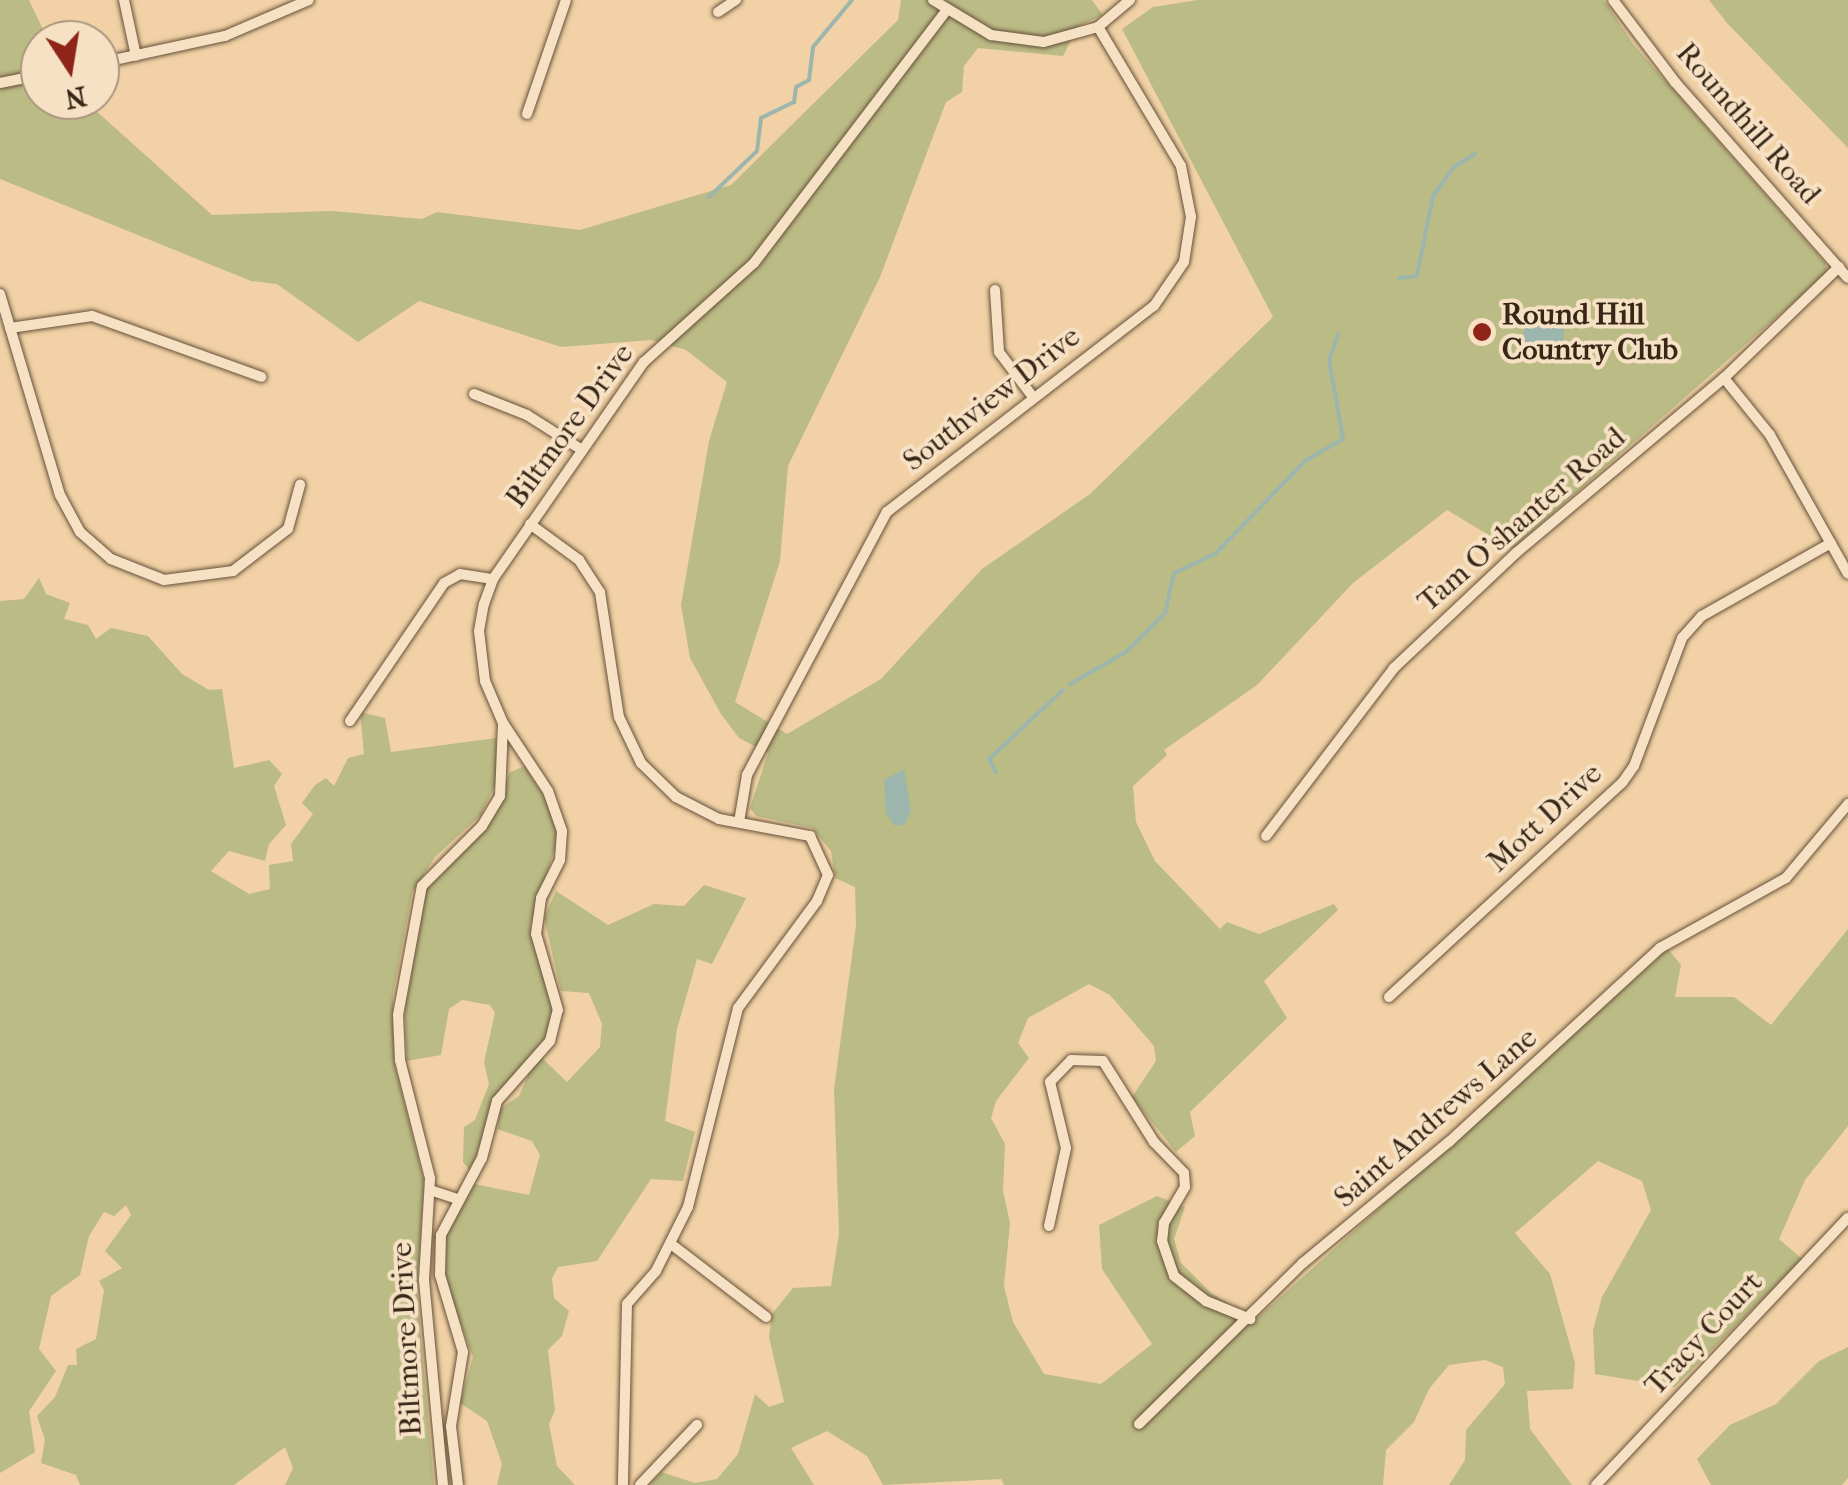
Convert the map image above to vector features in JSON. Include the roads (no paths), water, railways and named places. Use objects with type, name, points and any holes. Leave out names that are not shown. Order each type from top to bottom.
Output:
[{"type":"street","points":[[124,0],[136,56]]},
{"type":"street","points":[[120,59],[225,36],[309,0]]},
{"type":"street","points":[[527,114],[566,0]]},
{"type":"street","points":[[718,12],[736,0]]},
{"type":"street","points":[[933,0],[945,12],[991,35],[1044,42],[1098,27],[1130,0]]},
{"type":"street","name":"Roundhill Road","points":[[1613,0],[1676,82],[1848,278]]},
{"type":"street","name":"Biltmore Drive","points":[[458,1485],[450,1426],[464,1352],[438,1263],[444,1225],[482,1158],[497,1101],[550,1042],[558,1010],[538,944],[536,914],[560,860],[562,831],[548,791],[503,723],[481,656],[479,631],[492,578],[579,448],[644,362],[754,263],[945,12]]},
{"type":"street","name":"Southview Drive","points":[[739,822],[747,775],[887,512],[1154,306],[1184,262],[1192,217],[1180,166],[1098,27]]},
{"type":"street","name":"Tam O'shanter Road","points":[[1266,836],[1394,668],[1516,553],[1724,378],[1839,267]]},
{"type":"street","points":[[995,290],[999,352],[1033,397]]},
{"type":"street","points":[[0,294],[68,514],[95,547],[131,571],[187,581],[244,566],[288,529],[300,485]]},
{"type":"street","points":[[10,328],[92,316],[261,377]]},
{"type":"street","points":[[1724,378],[1770,435],[1848,574]]},
{"type":"street","points":[[474,394],[527,415],[579,448]]},
{"type":"street","points":[[530,524],[579,560],[600,592],[619,716],[641,763],[676,797],[739,822],[810,836],[826,864],[826,888],[738,1008],[688,1207],[671,1244],[626,1304],[622,1485]]},
{"type":"street","name":"Mott Drive","points":[[1389,997],[1622,784],[1634,766],[1682,638],[1702,616],[1831,543]]},
{"type":"street","points":[[350,721],[444,583],[460,574],[492,578]]},
{"type":"street","name":"Biltmore Drive","points":[[442,1485],[424,1280],[430,1190],[398,1044],[408,949],[431,872],[482,826],[500,796],[503,723]]},
{"type":"street","name":"Saint Andrews Lane","points":[[1138,1424],[1250,1319],[1303,1263],[1450,1142],[1660,948],[1786,878],[1848,804]]},
{"type":"street","points":[[1049,1226],[1066,1148],[1050,1082],[1071,1060],[1103,1061],[1154,1142],[1184,1173],[1185,1187],[1162,1242],[1174,1276],[1206,1300],[1250,1319]]},
{"type":"street","points":[[430,1190],[458,1198]]},
{"type":"street","name":"Tracy Court","points":[[1596,1485],[1848,1218]]},
{"type":"street","points":[[671,1244],[766,1316]]},
{"type":"street","points":[[640,1485],[696,1425]]},
{"type":"water","points":[[1525,314],[1565,317],[1563,348],[1523,345]]},
{"type":"water","points":[[904,769],[911,811],[905,824],[895,826],[886,813],[884,780]]},
{"type":"waterway","points":[[709,197],[757,151],[761,118],[794,102],[796,87],[809,80],[813,47],[852,0]]},
{"type":"waterway","points":[[1399,278],[1417,276],[1433,196],[1454,167],[1475,154]]},
{"type":"waterway","points":[[1070,684],[1126,652],[1165,613],[1174,573],[1215,554],[1305,461],[1343,439],[1329,360],[1338,335]]},
{"type":"waterway","points":[[996,772],[989,759],[1063,690]]},
{"type":"place","name":"Round Hill Country Club","points":[[1482,332]]}]
